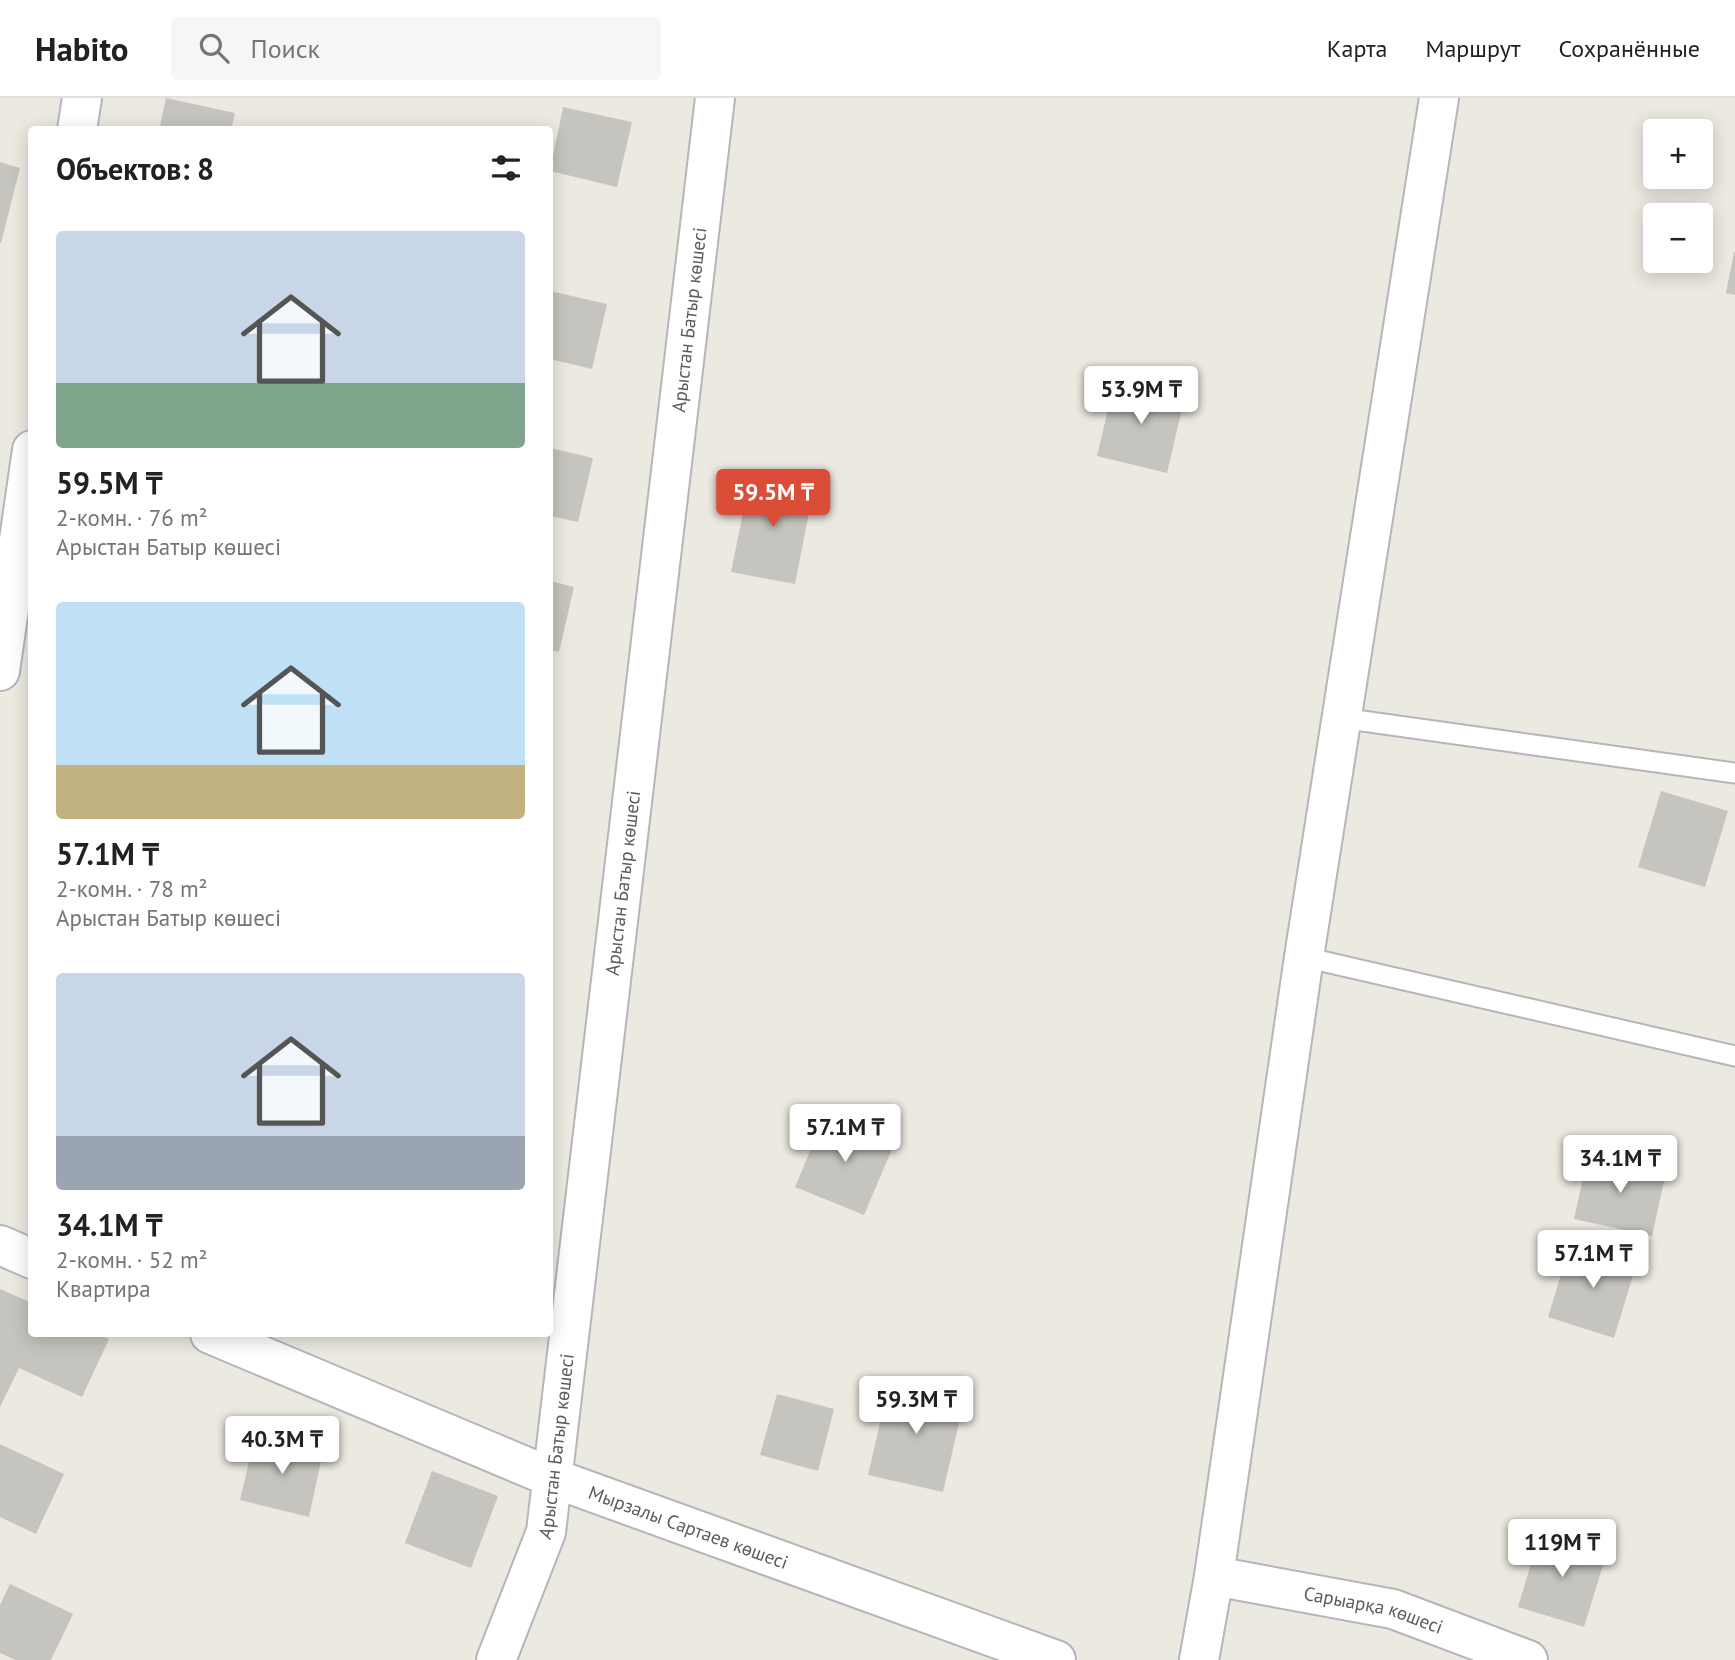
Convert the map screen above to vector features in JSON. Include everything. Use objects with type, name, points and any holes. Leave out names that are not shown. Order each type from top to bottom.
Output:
[{"type":"street","points":[[78,126],[82,98]]},
{"type":"street","name":"Арыстан Батыр көшесі","points":[[496,1660],[547,1532],[715,98]]},
{"type":"street","points":[[1199,1660],[1214,1576],[1304,957],[1439,98]]},
{"type":"street","points":[[0,671],[28,478]]},
{"type":"street","points":[[0,1245],[28,1257]]},
{"type":"street","name":"Мырзалы Сартаев көшесі","points":[[216,1337],[553,1478],[1056,1660]]},
{"type":"street","name":"Сарыарқа көшесі","points":[[1214,1576],[1393,1609],[1528,1660]]},
{"type":"lane","points":[[1341,718],[1735,773]]},
{"type":"lane","points":[[1304,957],[1735,1056]]},
{"type":"building","points":[[166,98],[235,113],[232,126],[160,126]]},
{"type":"building","points":[[563,107],[632,122],[617,187],[553,172],[553,156]]},
{"type":"building","points":[[0,162],[20,168],[1,243],[0,243]]},
{"type":"building","points":[[1735,252],[1735,295],[1726,293]]},
{"type":"building","points":[[553,292],[607,304],[592,369],[553,360]]},
{"type":"building","points":[[1115,380],[1185,396],[1167,473],[1097,456]]},
{"type":"building","points":[[553,449],[593,458],[578,522],[553,517]]},
{"type":"building","points":[[751,474],[814,487],[795,584],[731,572]]},
{"type":"building","points":[[553,582],[574,587],[559,652],[553,651]]},
{"type":"building","points":[[1661,791],[1728,811],[1705,887],[1638,867]]},
{"type":"building","points":[[826,1113],[895,1142],[864,1215],[795,1187]]},
{"type":"building","points":[[1588,1155],[1666,1172],[1652,1236],[1574,1219]]},
{"type":"building","points":[[1571,1242],[1637,1262],[1614,1338],[1548,1317]]},
{"type":"building","points":[[0,1289],[28,1301],[28,1337],[109,1339],[82,1397],[19,1368],[0,1407]]},
{"type":"building","points":[[890,1380],[965,1397],[943,1492],[868,1475]]},
{"type":"building","points":[[777,1394],[834,1409],[818,1471],[760,1455]]},
{"type":"building","points":[[255,1436],[323,1452],[309,1517],[240,1500]]},
{"type":"building","points":[[0,1444],[64,1474],[36,1534],[0,1517]]},
{"type":"building","points":[[432,1471],[498,1496],[471,1568],[405,1543]]},
{"type":"building","points":[[1541,1531],[1607,1552],[1584,1627],[1518,1607]]},
{"type":"building","points":[[10,1584],[73,1614],[51,1660],[15,1660],[0,1653],[0,1605]]}]
